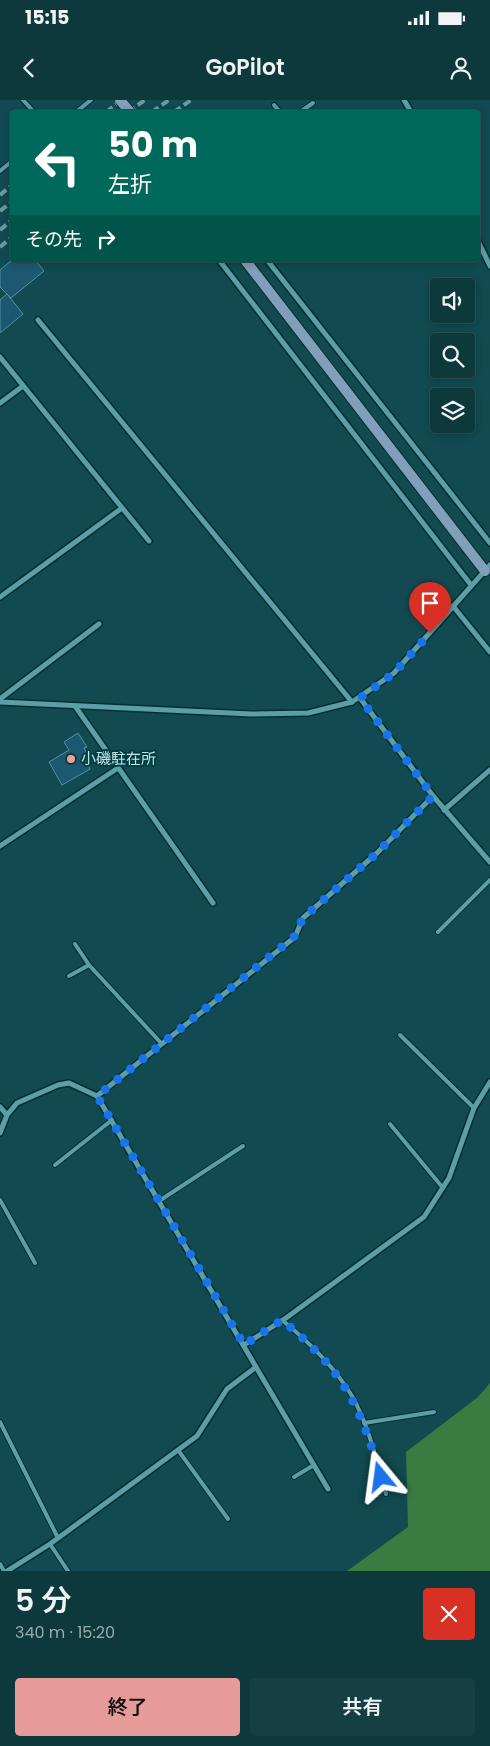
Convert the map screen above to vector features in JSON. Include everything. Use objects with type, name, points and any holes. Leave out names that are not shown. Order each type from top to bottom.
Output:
[{"type":"street","points":[[120,100],[128,110]]},
{"type":"street","points":[[480,246],[490,266]]},
{"type":"street","points":[[220,262],[471,585]]},
{"type":"street","points":[[0,700],[75,706],[251,714],[308,713],[352,702],[394,673],[487,568],[247,262]]},
{"type":"street","points":[[268,262],[490,542]]},
{"type":"street","points":[[38,320],[352,702]]},
{"type":"street","points":[[0,357],[149,541]]},
{"type":"street","points":[[0,403],[23,386]]},
{"type":"street","points":[[0,597],[122,508]]},
{"type":"street","points":[[453,606],[490,652]]},
{"type":"street","points":[[0,700],[99,624]]},
{"type":"street","points":[[360,698],[444,810],[490,862]]},
{"type":"street","points":[[75,706],[213,903]]},
{"type":"street","points":[[0,846],[118,768]]},
{"type":"street","points":[[444,810],[490,770]]},
{"type":"street","points":[[97,1096],[161,1042],[294,937],[303,918],[377,853],[433,796]]},
{"type":"street","points":[[244,1345],[282,1320],[424,1217],[449,1178],[474,1108],[490,1082]]},
{"type":"street","points":[[0,1133],[7,1115],[17,1103],[58,1085],[69,1083],[97,1096],[328,1489]]},
{"type":"street","points":[[0,1107],[7,1115]]},
{"type":"street","points":[[6,1571],[50,1544],[197,1436],[227,1389],[256,1368]]},
{"type":"lane","points":[[23,100],[32,110]]},
{"type":"lane","points":[[79,110],[92,100]]},
{"type":"lane","points":[[303,110],[313,103]]},
{"type":"lane","points":[[274,105],[278,110]]},
{"type":"lane","points":[[0,171],[10,163]]},
{"type":"lane","points":[[438,932],[490,880]]},
{"type":"lane","points":[[75,944],[88,965],[161,1042]]},
{"type":"lane","points":[[70,976],[88,965]]},
{"type":"lane","points":[[400,1035],[474,1108]]},
{"type":"lane","points":[[55,1165],[112,1120]]},
{"type":"lane","points":[[390,1124],[443,1188]]},
{"type":"lane","points":[[159,1201],[243,1146]]},
{"type":"lane","points":[[0,1200],[35,1263]]},
{"type":"lane","points":[[282,1320],[310,1343],[334,1370],[352,1396],[364,1423],[386,1494]]},
{"type":"lane","points":[[364,1423],[434,1412]]},
{"type":"lane","points":[[0,1422],[58,1538]]},
{"type":"lane","points":[[178,1450],[228,1519]]},
{"type":"lane","points":[[294,1477],[314,1465]]},
{"type":"lane","points":[[50,1544],[68,1571]]},
{"type":"lane","points":[[0,1564],[6,1571]]},
{"type":"green space","points":[[490,1383],[490,1571],[347,1571],[408,1527],[406,1452],[478,1397]]},
{"type":"building","points":[[10,262],[37,262],[44,271],[11,298],[0,287],[0,270]]},
{"type":"building","points":[[7,294],[23,314],[0,333],[0,300]]},
{"type":"building","name":"小磯駐在所","points":[[78,733],[87,747],[84,748],[89,757],[85,760],[90,769],[62,785],[49,762],[69,750],[64,742]]},
{"type":"railway","points":[[109,110],[122,100]]},
{"type":"railway","points":[[131,110],[145,100]]},
{"type":"railway","points":[[155,110],[169,100]]},
{"type":"railway","points":[[177,110],[191,100]]},
{"type":"railway","points":[[0,195],[10,187]]},
{"type":"railway","points":[[0,211],[10,204]]},
{"type":"railway","points":[[0,230],[10,222]]},
{"type":"railway","points":[[0,247],[10,239]]},
{"type":"place","name":"小磯駐在所","points":[[71,759]]},
{"type":"route","points":[[381,1477],[366,1426],[352,1396],[334,1370],[310,1343],[282,1320],[244,1345],[97,1096],[161,1042],[294,937],[303,918],[377,853],[433,796],[360,698],[394,673],[430,633]]}]
